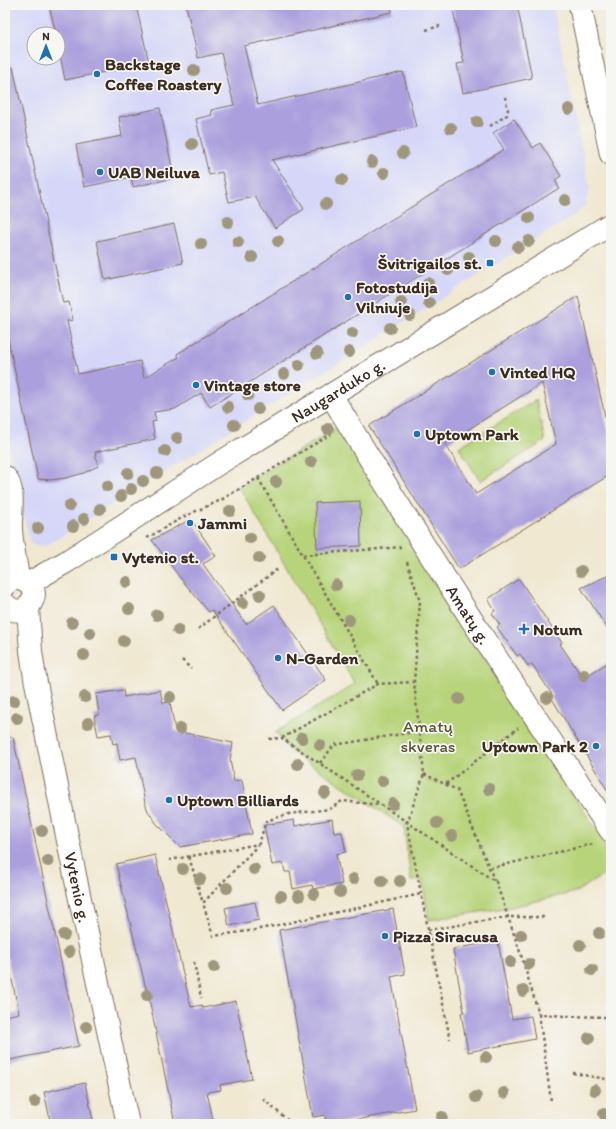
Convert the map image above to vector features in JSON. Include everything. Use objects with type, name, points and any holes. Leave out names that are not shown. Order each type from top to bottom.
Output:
[{"type":"street","points":[[580,5],[611,154]]},
{"type":"street","name":"Naugarduko g.","points":[[15,593],[222,462],[611,224]]},
{"type":"street","name":"Amatų g.","points":[[331,395],[534,716],[603,838]]},
{"type":"street","name":"Vytenio g.","points":[[5,477],[12,498],[11,530],[15,593],[31,651],[35,678],[77,886],[128,1124]]},
{"type":"path","points":[[426,30],[440,26]]},
{"type":"path","points":[[490,126],[507,116],[508,110],[505,97]]},
{"type":"path","points":[[141,542],[184,516],[222,500],[348,424]]},
{"type":"path","points":[[258,478],[378,684]]},
{"type":"path","points":[[303,555],[402,547],[400,540]]},
{"type":"path","points":[[406,561],[420,601],[414,682],[424,774],[407,823],[450,1039]]},
{"type":"path","points":[[198,629],[279,568]]},
{"type":"path","points":[[182,660],[191,669]]},
{"type":"path","points":[[269,739],[282,738],[378,684],[414,682]]},
{"type":"path","points":[[446,784],[534,716]]},
{"type":"path","points":[[320,763],[334,745],[420,731]]},
{"type":"path","points":[[282,738],[496,882]]},
{"type":"path","points":[[424,774],[456,790],[496,882],[539,1014],[551,1101]]},
{"type":"path","points":[[203,903],[259,844],[266,821],[289,814],[330,808],[342,801],[381,805]]},
{"type":"path","points":[[490,868],[603,838]]},
{"type":"path","points":[[169,860],[259,844]]},
{"type":"path","points":[[189,857],[213,936],[256,930],[421,894]]},
{"type":"path","points":[[428,930],[508,917],[546,917]]},
{"type":"path","points":[[194,962],[201,998]]},
{"type":"path","points":[[539,1014],[565,1016],[608,1016],[611,1020]]},
{"type":"path","points":[[573,1073],[611,1080]]},
{"type":"path","points":[[263,1099],[292,1124]]},
{"type":"shaded area","points":[[5,5],[553,5],[590,189],[585,206],[575,215],[46,546],[33,545],[30,543],[5,427]]},
{"type":"green space","points":[[536,400],[545,441],[480,481],[459,447]]},
{"type":"green space","name":"Amatų skveras","points":[[338,427],[555,768],[611,852],[611,870],[576,892],[511,907],[429,920],[422,880],[411,881],[404,827],[288,749],[276,732],[355,684],[239,487]]},
{"type":"building","points":[[49,5],[136,5],[149,63],[65,80],[62,66],[66,66],[66,26],[54,26]]},
{"type":"building","points":[[186,5],[391,5],[392,12],[244,46],[258,105],[403,72],[416,127],[272,160],[304,209],[275,228],[255,197],[229,202],[222,172],[209,175],[196,119],[212,115],[211,110],[234,105],[221,53],[198,58]]},
{"type":"building","points":[[452,5],[517,5],[532,78],[463,93],[457,64],[464,63]]},
{"type":"building","points":[[13,67],[63,303],[69,302],[73,320],[67,321],[78,374],[140,361],[144,378],[179,357],[177,354],[504,149],[493,133],[514,119],[533,148],[540,143],[561,176],[555,180],[559,188],[210,407],[201,393],[175,409],[154,412],[156,421],[152,422],[155,439],[95,452],[98,466],[84,473],[51,480],[38,479],[5,325],[5,68]]},
{"type":"building","points":[[160,108],[174,178],[133,187],[131,177],[84,187],[76,145],[122,136],[119,117]]},
{"type":"building","points":[[174,224],[183,263],[105,280],[97,241]]},
{"type":"building","name":"Uptown Park","points":[[578,296],[611,443],[611,474],[459,569],[369,426]],"holes":[[[542,383],[556,444],[476,494],[445,444]]]},
{"type":"building","points":[[360,501],[361,546],[317,548],[315,503]]},
{"type":"building","points":[[191,519],[216,556],[203,564],[246,624],[274,605],[326,680],[282,710],[212,610],[209,612],[181,579],[152,540]]},
{"type":"building","points":[[611,574],[611,634],[581,588]]},
{"type":"building","points":[[519,579],[562,643],[560,644],[583,678],[611,661],[611,796],[551,697],[553,696],[532,664],[528,666],[520,654],[517,656],[497,627],[500,625],[492,613],[495,611],[488,599]]},
{"type":"building","points":[[123,690],[124,697],[160,690],[163,703],[170,702],[175,731],[233,743],[230,760],[234,781],[242,780],[252,834],[180,847],[157,824],[148,811],[145,803],[136,757],[120,760],[117,743],[113,744],[111,734],[98,736],[94,716],[99,715],[96,694]]},
{"type":"building","points":[[13,737],[79,1046],[5,1061],[5,1016],[19,1013],[5,947],[5,738]]},
{"type":"building","points":[[332,819],[334,833],[342,832],[346,852],[336,854],[342,884],[313,889],[312,885],[293,889],[290,872],[285,872],[283,863],[272,865],[264,825],[294,820],[295,826]]},
{"type":"building","points":[[155,855],[191,1007],[202,1005],[203,1008],[236,1001],[252,1079],[220,1085],[221,1090],[207,1092],[214,1124],[175,1124],[147,989],[116,864]]},
{"type":"building","points":[[255,902],[259,920],[229,926],[225,908]]},
{"type":"building","points":[[393,909],[405,974],[391,977],[415,1109],[326,1124],[325,1115],[313,1117],[279,930]]},
{"type":"building","points":[[498,941],[512,1019],[531,1016],[535,1039],[468,1052],[461,1013],[464,1012],[453,949]]},
{"type":"building","points":[[85,1083],[94,1124],[51,1124],[44,1092]]},
{"type":"place","name":"Backstage Coffee Roastery","points":[[97,74]]},
{"type":"place","name":"UAB Neiluva","points":[[100,172]]},
{"type":"place","name":"Švitrigailos st.","points":[[490,263]]},
{"type":"place","name":"Fotostudija Vilniuje","points":[[348,297]]},
{"type":"place","name":"Vinted HQ","points":[[492,372]]},
{"type":"place","name":"Vintage store","points":[[196,385]]},
{"type":"place","name":"Uptown Park","points":[[417,434]]},
{"type":"place","name":"Jammi","points":[[190,523]]},
{"type":"place","name":"Vytenio st.","points":[[114,557]]},
{"type":"place","name":"Notum","points":[[524,629]]},
{"type":"place","name":"N-Garden","points":[[278,658]]},
{"type":"place","name":"Uptown Park 2","points":[[596,746]]},
{"type":"place","name":"Uptown Billiards","points":[[169,800]]},
{"type":"place","name":"Pizza Siracusa","points":[[385,936]]}]
